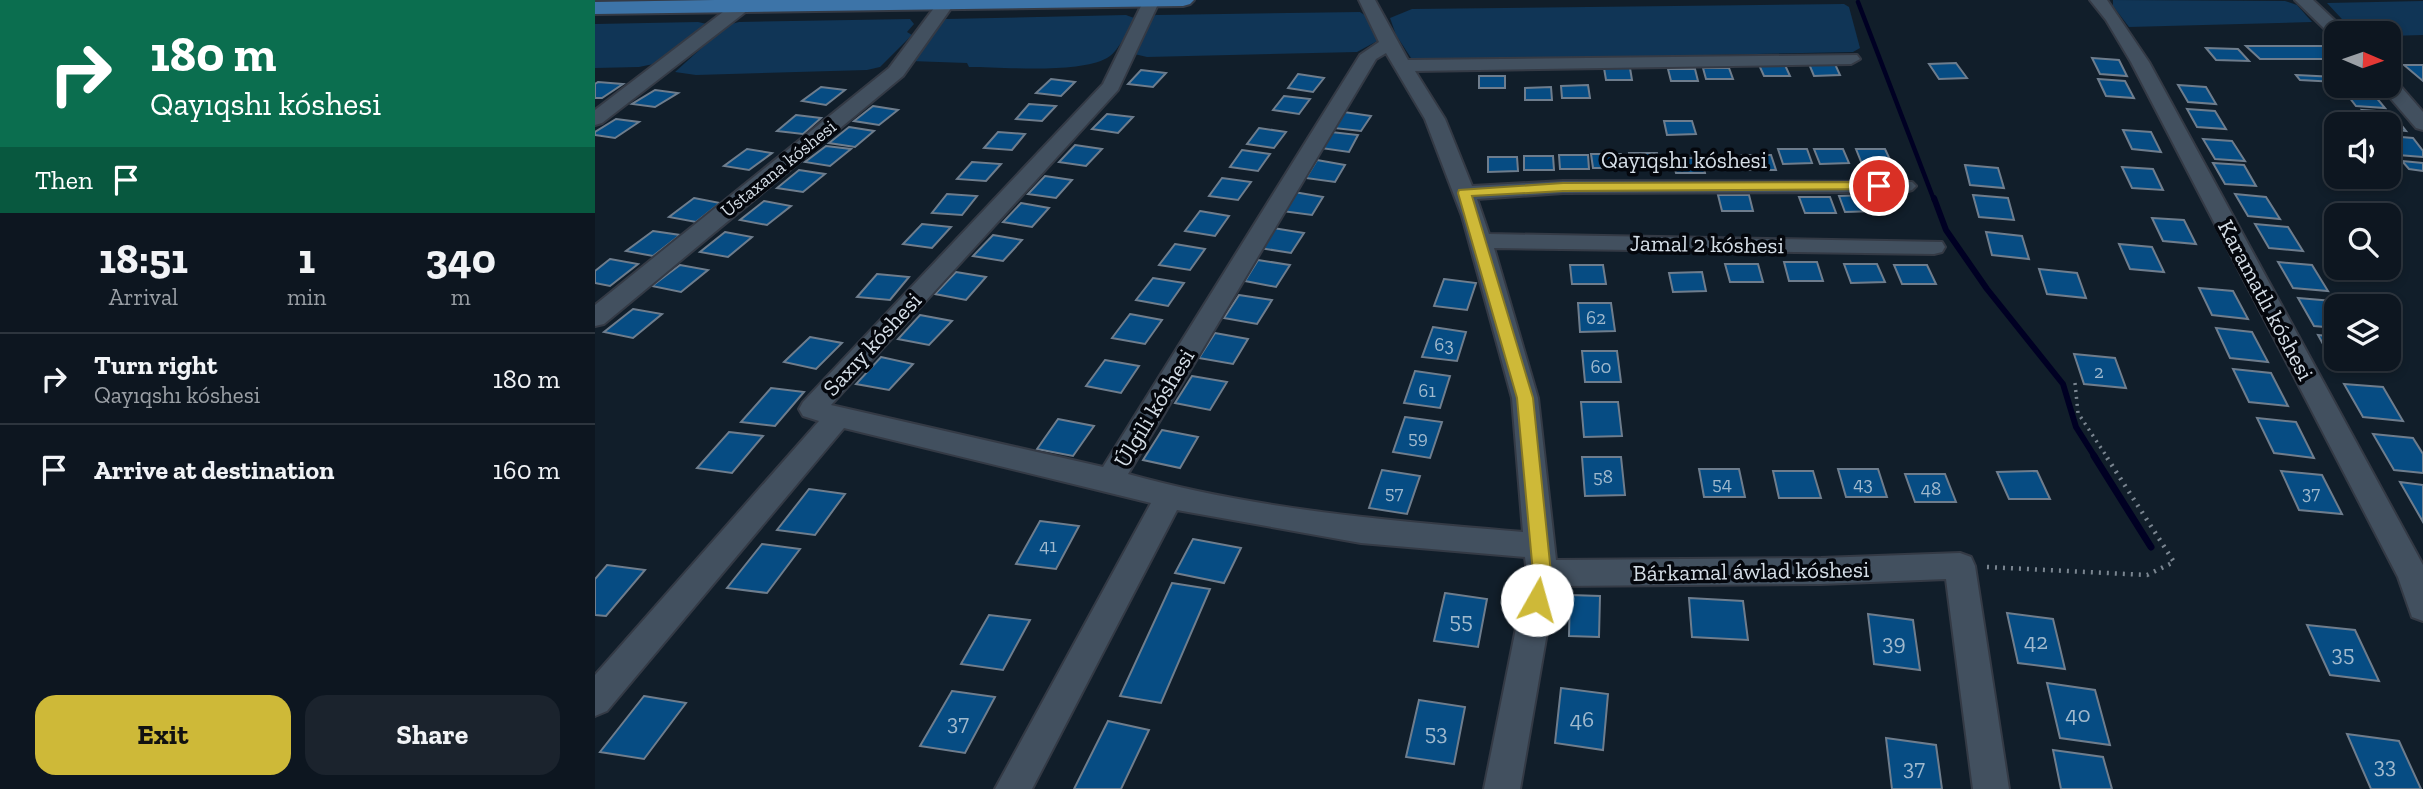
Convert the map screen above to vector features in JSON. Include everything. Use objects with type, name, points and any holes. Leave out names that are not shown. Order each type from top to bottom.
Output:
[{"type":"main road","points":[[595,8],[697,3],[742,6],[854,3],[946,5],[1183,0]]},
{"type":"street","name":"Saxıy kóshesi","points":[[595,700],[838,417],[812,410],[1111,86],[1151,0]]},
{"type":"street","points":[[1367,0],[1396,55],[1435,119],[1480,241],[1525,398],[1541,559],[1501,789]]},
{"type":"street","name":"Karamatlı kóshesi","points":[[2098,0],[2113,18],[2140,62],[2413,576],[2423,607]]},
{"type":"street","points":[[2303,0],[2326,21]]},
{"type":"street","name":"Ustaxana kóshesi","points":[[595,318],[896,72],[946,5]]},
{"type":"street","points":[[595,120],[742,6]]},
{"type":"street","name":"Úlgili kóshesi","points":[[1396,55],[1369,55],[1110,480],[1169,496],[1361,531],[1541,559]]},
{"type":"street","points":[[1396,55],[1851,59]]},
{"type":"street","points":[[2400,98],[2423,124]]},
{"type":"street","name":"Qayıqshı kóshesi","points":[[1464,193],[1563,187],[1905,186]]},
{"type":"street","name":"Jamal 2 kóshesi","points":[[1480,241],[1934,247]]},
{"type":"street","points":[[838,417],[1110,480]]},
{"type":"street","points":[[1013,789],[1169,496]]},
{"type":"street","name":"Bárkamal áwlad kóshesi","points":[[1541,559],[1821,571],[1960,565]]},
{"type":"street","points":[[1960,565],[1991,789]]},
{"type":"path","points":[[1960,565],[2147,575],[2174,562],[2078,412],[2075,383]]},
{"type":"shaded area","points":[[2113,0],[2285,1],[2297,5],[2312,22],[2129,27],[2113,6]]},
{"type":"shaded area","points":[[2423,1],[2423,35],[2401,36],[2401,21],[2344,21],[2327,3]]},
{"type":"shaded area","points":[[1844,4],[1849,7],[1860,48],[1853,52],[1413,61],[1396,35],[1390,18],[1412,9]]},
{"type":"shaded area","points":[[1360,12],[1369,18],[1379,40],[1357,52],[1147,57],[1130,53],[1148,18],[1156,15]]},
{"type":"shaded area","points":[[1126,15],[1134,18],[1134,22],[1122,42],[1107,58],[1094,63],[1060,68],[1020,68],[969,67],[967,63],[910,61],[938,22],[946,19]]},
{"type":"shaded area","points":[[910,19],[914,24],[907,32],[912,35],[880,67],[867,70],[696,75],[675,72],[727,25],[739,22]]},
{"type":"shaded area","points":[[595,24],[707,24],[668,61],[639,67],[595,68]]},
{"type":"building","points":[[2246,46],[2324,46],[2324,59],[2260,59]]},
{"type":"building","points":[[2206,48],[2238,49],[2249,61],[2216,60]]},
{"type":"building","points":[[2092,58],[2119,60],[2127,76],[2100,74]]},
{"type":"building","points":[[1956,63],[1967,78],[1939,79],[1929,64]]},
{"type":"building","points":[[1809,64],[1835,64],[1840,75],[1814,76]]},
{"type":"building","points":[[1759,65],[1785,65],[1790,76],[1764,76]]},
{"type":"building","points":[[2404,65],[2423,65],[2423,81]]},
{"type":"building","points":[[1604,68],[1630,68],[1632,80],[1606,80]]},
{"type":"building","points":[[1703,68],[1729,68],[1733,79],[1706,79]]},
{"type":"building","points":[[1668,69],[1695,69],[1698,81],[1671,81]]},
{"type":"building","points":[[1141,70],[1166,73],[1153,87],[1128,84]]},
{"type":"building","points":[[1298,74],[1324,78],[1313,92],[1288,88]]},
{"type":"building","points":[[2296,75],[2324,76],[2324,81],[2300,80]]},
{"type":"building","points":[[1479,76],[1505,76],[1505,88],[1479,88]]},
{"type":"building","points":[[1051,79],[1075,82],[1061,96],[1036,93]]},
{"type":"building","points":[[2098,79],[2125,81],[2134,98],[2106,96]]},
{"type":"building","points":[[595,84],[623,84],[602,98],[595,98]]},
{"type":"building","points":[[1588,85],[1590,98],[1562,98],[1561,86]]},
{"type":"building","points":[[2178,85],[2206,87],[2216,104],[2188,102]]},
{"type":"building","points":[[821,87],[845,90],[826,105],[802,101]]},
{"type":"building","points":[[1551,87],[1552,100],[1525,100],[1525,88]]},
{"type":"building","points":[[655,90],[678,93],[655,107],[632,104]]},
{"type":"building","points":[[1284,96],[1310,99],[1299,114],[1273,110]]},
{"type":"building","points":[[2350,98],[2377,98],[2385,108],[2356,106]]},
{"type":"building","points":[[1029,104],[1056,106],[1042,121],[1016,119]]},
{"type":"building","points":[[873,106],[898,110],[879,125],[854,121]]},
{"type":"building","points":[[2187,109],[2215,111],[2226,129],[2197,127]]},
{"type":"building","points":[[1344,112],[1371,116],[1361,131],[1334,128]]},
{"type":"building","points":[[1107,114],[1133,117],[1118,133],[1092,129]]},
{"type":"building","points":[[796,115],[821,118],[803,134],[777,131]]},
{"type":"building","points":[[616,119],[639,122],[615,138],[595,135],[595,132]]},
{"type":"building","points":[[1664,121],[1692,121],[1696,134],[1667,135]]},
{"type":"building","points":[[849,127],[874,131],[855,147],[829,143]]},
{"type":"building","points":[[1259,128],[1286,132],[1274,148],[1247,144]]},
{"type":"building","points":[[2123,130],[2151,132],[2161,152],[2132,149]]},
{"type":"building","points":[[998,132],[1025,134],[1012,150],[984,148]]},
{"type":"building","points":[[1331,132],[1358,135],[1349,152],[1321,148]]},
{"type":"building","points":[[2401,137],[2413,138],[2423,151],[2423,157],[2401,155]]},
{"type":"building","points":[[2203,139],[2232,141],[2245,161],[2215,159]]},
{"type":"building","points":[[1075,145],[1102,149],[1086,166],[1059,162]]},
{"type":"building","points":[[826,146],[851,149],[830,166],[805,162]]},
{"type":"building","points":[[747,149],[772,153],[749,170],[724,166]]},
{"type":"building","points":[[1778,149],[1807,149],[1812,163],[1783,164]]},
{"type":"building","points":[[1814,149],[1843,149],[1849,163],[1820,164]]},
{"type":"building","points":[[1856,149],[1885,149],[1892,164],[1862,164]]},
{"type":"building","points":[[1242,150],[1270,154],[1258,171],[1230,167]]},
{"type":"building","points":[[1629,153],[1657,153],[1660,168],[1631,168]]},
{"type":"building","points":[[1591,154],[1621,154],[1623,168],[1593,168]]},
{"type":"building","points":[[1559,155],[1588,155],[1589,169],[1560,169]]},
{"type":"building","points":[[1742,155],[1771,155],[1776,170],[1746,170]]},
{"type":"building","points":[[1524,156],[1553,156],[1554,170],[1524,170]]},
{"type":"building","points":[[1488,157],[1517,157],[1518,171],[1488,172]]},
{"type":"building","points":[[1672,158],[1702,158],[1705,173],[1676,173]]},
{"type":"building","points":[[1317,160],[1345,165],[1335,182],[1306,178]]},
{"type":"building","points":[[2402,161],[2423,163],[2423,171],[2409,169]]},
{"type":"building","points":[[972,162],[1001,164],[986,181],[957,179]]},
{"type":"building","points":[[2213,163],[2244,165],[2256,186],[2225,184]]},
{"type":"building","points":[[1965,165],[1998,168],[2004,188],[1970,185]]},
{"type":"building","points":[[2122,167],[2153,169],[2163,190],[2132,188]]},
{"type":"building","points":[[799,170],[825,174],[803,192],[777,188]]},
{"type":"building","points":[[1045,176],[1072,180],[1056,198],[1028,194]]},
{"type":"building","points":[[1222,178],[1251,182],[1238,200],[1209,196]]},
{"type":"building","points":[[1294,192],[1323,197],[1312,215],[1282,211]]},
{"type":"building","points":[[947,194],[977,196],[962,215],[932,213]]},
{"type":"building","points":[[2235,194],[2266,197],[2280,219],[2248,216]]},
{"type":"building","points":[[1718,195],[1749,195],[1753,211],[1722,211]]},
{"type":"building","points":[[1869,195],[1876,211],[1845,212],[1839,196]]},
{"type":"building","points":[[1973,195],[2008,198],[2014,220],[1979,217]]},
{"type":"building","points":[[1799,197],[1830,197],[1836,213],[1805,213]]},
{"type":"building","points":[[694,198],[720,203],[696,222],[669,217]]},
{"type":"building","points":[[764,201],[791,206],[767,225],[740,220]]},
{"type":"building","points":[[1021,203],[1049,208],[1032,227],[1003,222]]},
{"type":"building","points":[[1200,211],[1229,216],[1215,236],[1185,231]]},
{"type":"building","points":[[2152,218],[2184,220],[2196,244],[2163,241]]},
{"type":"building","points":[[922,224],[951,227],[932,248],[903,244]]},
{"type":"building","points":[[2255,224],[2288,227],[2303,251],[2269,248]]},
{"type":"building","points":[[1273,228],[1304,233],[1291,253],[1260,248]]},
{"type":"building","points":[[653,231],[680,235],[653,256],[626,251]]},
{"type":"building","points":[[725,232],[752,237],[728,257],[700,252]]},
{"type":"building","points":[[1986,232],[2022,236],[2029,259],[1992,255]]},
{"type":"building","points":[[993,235],[1022,240],[1003,261],[973,256]]},
{"type":"building","points":[[1175,244],[1205,249],[1190,270],[1159,265]]},
{"type":"building","points":[[2119,244],[2152,247],[2164,272],[2130,269]]},
{"type":"building","points":[[610,259],[638,264],[610,286],[595,283],[595,271]]},
{"type":"building","points":[[1258,260],[1290,265],[1276,287],[1245,281]]},
{"type":"building","points":[[1784,262],[1817,262],[1823,281],[1789,281]]},
{"type":"building","points":[[2278,262],[2312,265],[2328,291],[2293,288]]},
{"type":"building","points":[[1725,264],[1758,264],[1763,282],[1730,282]]},
{"type":"building","points":[[1844,264],[1877,264],[1885,282],[1851,283]]},
{"type":"building","points":[[680,265],[708,270],[681,292],[652,286]]},
{"type":"building","points":[[1570,265],[1603,265],[1606,284],[1572,284]]},
{"type":"building","points":[[1894,265],[1927,265],[1936,284],[1902,284]]},
{"type":"building","points":[[2039,269],[2077,273],[2086,298],[2047,294]]},
{"type":"building","points":[[956,272],[986,277],[966,300],[935,294]]},
{"type":"building","points":[[1702,272],[1706,291],[1673,292],[1669,273]]},
{"type":"building","points":[[877,274],[909,277],[890,300],[857,297]]},
{"type":"building","points":[[1153,278],[1184,283],[1168,306],[1136,300]]},
{"type":"building","points":[[1444,279],[1476,283],[1467,310],[1434,306]]},
{"type":"building","points":[[2199,288],[2233,291],[2248,319],[2212,315]]},
{"type":"building","points":[[1239,295],[1272,300],[1257,324],[1224,318]]},
{"type":"building","points":[[2298,298],[2324,300],[2324,327],[2314,326]]},
{"type":"building","points":[[1578,303],[1611,303],[1615,331],[1580,332]]},
{"type":"building","points":[[633,309],[662,314],[633,338],[604,332]]},
{"type":"building","points":[[1130,314],[1162,320],[1145,344],[1112,338]]},
{"type":"building","points":[[920,315],[952,321],[929,345],[898,339]]},
{"type":"building","points":[[1433,327],[1466,332],[1457,361],[1422,357]]},
{"type":"building","points":[[2216,328],[2252,332],[2268,362],[2230,358]]},
{"type":"building","points":[[1215,333],[1248,339],[1233,364],[1199,358]]},
{"type":"building","points":[[2318,335],[2324,336],[2324,346]]},
{"type":"building","points":[[810,337],[842,343],[816,369],[784,362]]},
{"type":"building","points":[[1582,351],[1617,351],[1621,382],[1585,382]]},
{"type":"building","points":[[2074,354],[2115,358],[2126,388],[2084,384]]},
{"type":"building","points":[[881,357],[913,364],[889,390],[856,384]]},
{"type":"building","points":[[1105,360],[1139,366],[1121,393],[1086,386]]},
{"type":"building","points":[[2233,369],[2271,373],[2288,406],[2249,402]]},
{"type":"building","points":[[1415,371],[1450,376],[1440,408],[1404,403]]},
{"type":"building","points":[[1192,376],[1227,382],[1210,410],[1175,403]]},
{"type":"building","points":[[2344,384],[2383,387],[2403,421],[2363,417]]},
{"type":"building","points":[[771,388],[804,392],[775,426],[741,422]]},
{"type":"building","points":[[1581,402],[1618,402],[1622,436],[1584,437]]},
{"type":"building","points":[[1405,417],[1442,422],[1430,458],[1393,452]]},
{"type":"building","points":[[2257,418],[2296,422],[2314,458],[2274,453]]},
{"type":"building","points":[[1058,419],[1094,426],[1073,456],[1037,449]]},
{"type":"building","points":[[1162,430],[1198,437],[1180,468],[1143,460]]},
{"type":"building","points":[[729,432],[763,436],[732,473],[697,468]]},
{"type":"building","points":[[2373,434],[2413,438],[2423,454],[2423,473],[2394,470]]},
{"type":"building","points":[[1582,457],[1621,457],[1625,495],[1585,496]]},
{"type":"building","points":[[1699,469],[1739,469],[1745,497],[1704,497]]},
{"type":"building","points":[[1838,469],[1878,469],[1887,497],[1846,497]]},
{"type":"building","points":[[1382,470],[1420,476],[1407,514],[1369,508]]},
{"type":"building","points":[[1773,471],[1813,471],[1821,498],[1779,498]]},
{"type":"building","points":[[2037,471],[2050,499],[2009,499],[1997,472]]},
{"type":"building","points":[[2281,471],[2322,475],[2342,514],[2299,510]]},
{"type":"building","points":[[1905,474],[1945,474],[1956,502],[1915,502]]},
{"type":"building","points":[[2400,482],[2423,485],[2423,522]]},
{"type":"building","points":[[809,489],[845,494],[815,535],[777,530]]},
{"type":"building","points":[[1040,521],[1079,526],[1056,569],[1016,564]]},
{"type":"building","points":[[1193,539],[1241,548],[1224,583],[1175,573]]},
{"type":"building","points":[[762,544],[800,549],[767,593],[727,588]]},
{"type":"building","points":[[607,565],[645,570],[606,616],[595,615],[595,579]]},
{"type":"building","points":[[1172,583],[1210,589],[1161,703],[1120,696]]},
{"type":"building","points":[[1445,593],[1487,599],[1478,647],[1434,641]]},
{"type":"building","points":[[1570,595],[1600,596],[1599,637],[1569,636]]},
{"type":"building","points":[[1689,598],[1743,601],[1748,640],[1692,637]]},
{"type":"building","points":[[2007,613],[2053,619],[2065,669],[2018,663]]},
{"type":"building","points":[[1868,614],[1913,620],[1920,670],[1874,664]]},
{"type":"building","points":[[989,615],[1030,620],[1003,670],[961,664]]},
{"type":"building","points":[[2307,625],[2355,630],[2379,681],[2330,675]]},
{"type":"building","points":[[2047,683],[2095,690],[2110,745],[2060,738]]},
{"type":"building","points":[[1561,688],[1608,694],[1603,750],[1555,743]]},
{"type":"building","points":[[952,691],[995,697],[965,753],[920,746]]},
{"type":"building","points":[[644,696],[686,703],[644,759],[600,752]]},
{"type":"building","points":[[1419,700],[1465,707],[1454,764],[1406,757]]},
{"type":"building","points":[[1108,721],[1149,730],[1121,789],[1074,789]]},
{"type":"building","points":[[2347,734],[2399,741],[2421,789],[2371,789]]},
{"type":"building","points":[[1886,738],[1936,745],[1942,789],[1892,789]]},
{"type":"building","points":[[2053,750],[2103,757],[2112,789],[2061,789]]},
{"type":"waterway","points":[[1858,2],[1934,200]]},
{"type":"waterway","points":[[1934,198],[1946,230],[1987,289],[2063,384],[2076,427],[2095,457]]},
{"type":"waterway","points":[[2094,456],[2151,547]]},
{"type":"route","points":[[1537,600],[1542,573],[1525,398],[1464,193],[1563,187],[1879,186]]}]
